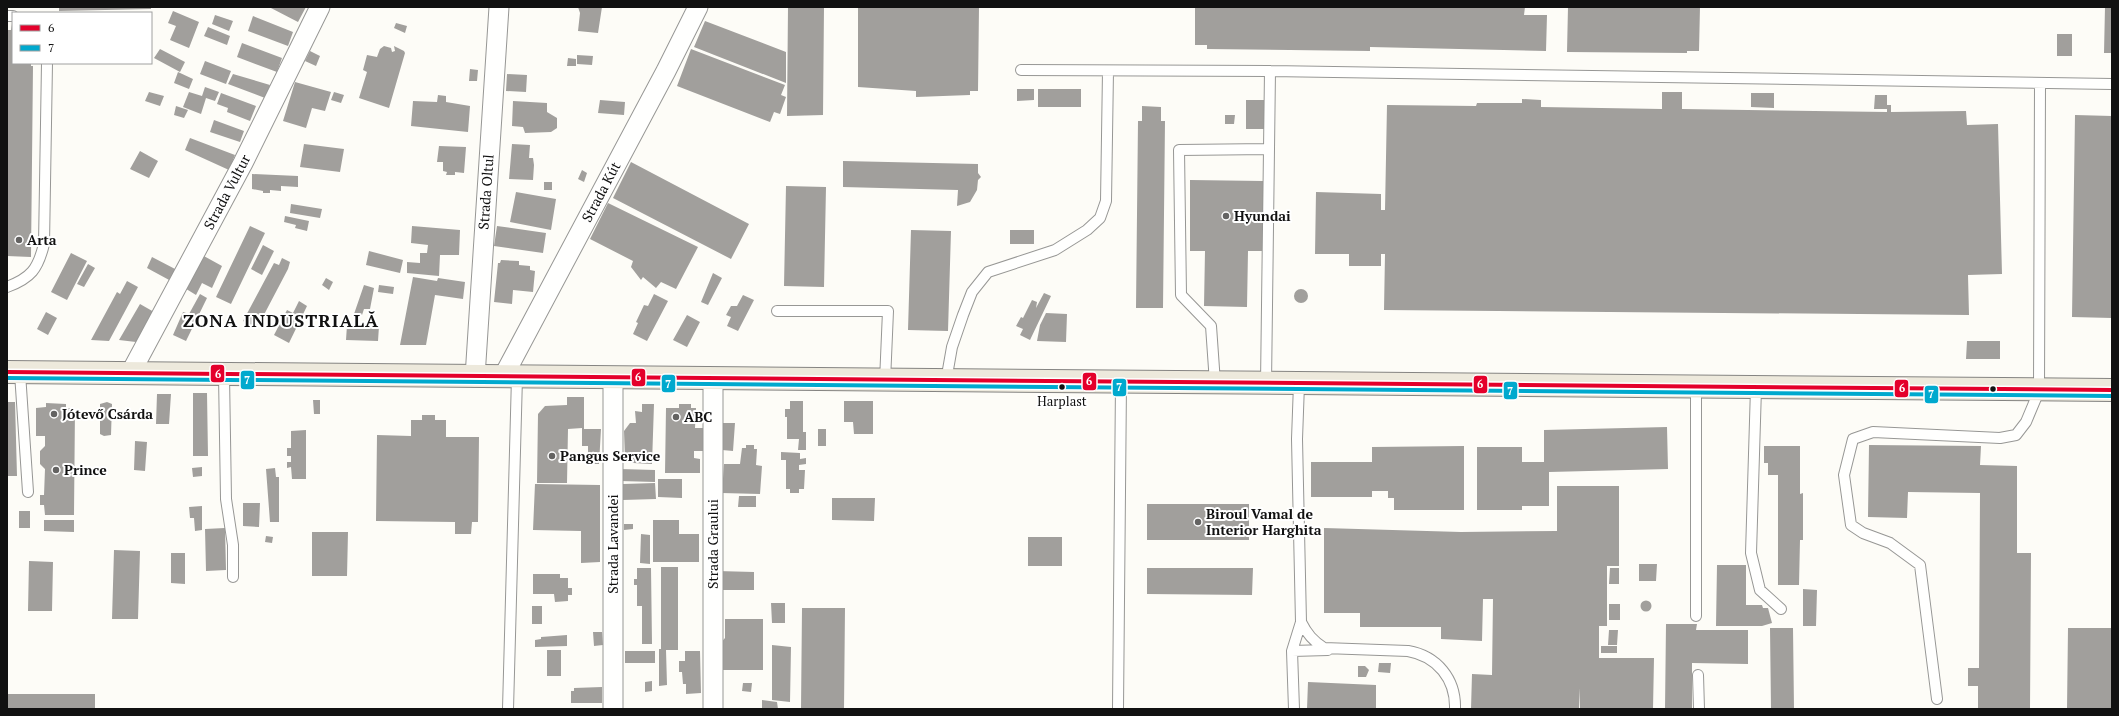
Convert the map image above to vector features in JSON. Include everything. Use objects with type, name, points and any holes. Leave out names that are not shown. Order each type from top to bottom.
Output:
[{"type":"main road","points":[[14,373],[2039,391],[2112,390]]},
{"type":"street","name":"Strada Vultur","points":[[130,374],[243,164],[320,7]]},
{"type":"street","name":"Strada Oltul","points":[[474,377],[499,7]]},
{"type":"street","name":"Strada Kút","points":[[510,377],[698,7]]},
{"type":"street","name":"Strada Lavandei","points":[[613,378],[613,709]]},
{"type":"street","name":"Strada Graului","points":[[713,379],[713,709]]},
{"type":"lane","points":[[7,287],[22,282],[39,264],[44,244],[47,64]]},
{"type":"lane","points":[[1021,70],[1270,71],[2112,84]]},
{"type":"lane","points":[[946,381],[952,347],[963,315],[972,292],[988,272],[1055,250],[1087,230],[1100,218],[1106,201],[1108,71]]},
{"type":"lane","points":[[1266,384],[1270,71]]},
{"type":"lane","points":[[1937,699],[1920,564],[1890,543],[1863,533],[1851,525],[1844,475],[1853,440],[1873,432],[2000,438],[2016,435],[2026,422],[2039,391],[2040,83]]},
{"type":"lane","points":[[1215,383],[1211,326],[1181,295],[1179,150],[1269,149]]},
{"type":"lane","points":[[777,311],[888,311],[885,380]]},
{"type":"lane","points":[[14,373],[28,492]]},
{"type":"lane","points":[[224,374],[226,499],[233,545],[233,577]]},
{"type":"lane","points":[[508,709],[510,377]]},
{"type":"lane","points":[[1118,709],[1121,383]]},
{"type":"lane","points":[[1294,709],[1292,651],[1301,622],[1297,440],[1299,384]]},
{"type":"lane","points":[[1696,388],[1696,616]]},
{"type":"lane","points":[[1756,388],[1751,554],[1760,590],[1781,608]]},
{"type":"lane","points":[[1301,622],[1305,631],[1314,641],[1324,648],[1408,651],[1422,653],[1433,660],[1447,677],[1453,690],[1455,709]]},
{"type":"lane","points":[[1292,651],[1337,649]]},
{"type":"lane","points":[[1698,675],[1699,709]]},
{"type":"building","points":[[59,7],[151,7],[151,9],[59,11]]},
{"type":"building","points":[[269,7],[306,7],[298,22]]},
{"type":"building","points":[[578,7],[602,7],[598,33],[578,31],[580,13]]},
{"type":"building","points":[[788,7],[824,7],[823,115],[787,116]]},
{"type":"building","points":[[858,7],[979,7],[978,91],[970,91],[970,95],[916,97],[916,91],[858,87]]},
{"type":"building","points":[[1195,7],[1525,7],[1524,15],[1547,15],[1546,51],[1370,47],[1370,51],[1207,49],[1207,45],[1195,45]]},
{"type":"building","points":[[1568,7],[1700,7],[1699,51],[1687,51],[1687,53],[1567,52]]},
{"type":"building","points":[[2105,7],[2112,7],[2112,53],[2104,53]]},
{"type":"building","points":[[173,11],[199,22],[189,48],[170,40],[176,26],[168,23]]},
{"type":"building","points":[[215,15],[233,21],[229,31],[212,24]]},
{"type":"building","points":[[253,16],[293,32],[288,46],[248,31]]},
{"type":"building","points":[[705,21],[786,52],[786,83],[694,47]]},
{"type":"building","points":[[396,23],[407,26],[405,33],[394,28]]},
{"type":"building","points":[[12,24],[12,64],[31,64],[31,66],[33,66],[31,257],[7,256],[7,30],[11,30]]},
{"type":"building","points":[[208,27],[230,36],[227,45],[204,36]]},
{"type":"building","points":[[2057,34],[2072,34],[2072,56],[2057,56]]},
{"type":"building","points":[[242,43],[282,58],[277,72],[237,57]]},
{"type":"building","points":[[384,46],[391,48],[392,52],[395,51],[394,46],[405,53],[389,108],[359,98],[367,72],[363,70],[367,55],[377,57],[380,49]]},
{"type":"building","points":[[160,49],[185,62],[180,72],[154,58]]},
{"type":"building","points":[[691,49],[785,85],[781,95],[786,97],[780,114],[774,112],[770,122],[677,86]]},
{"type":"building","points":[[310,51],[320,56],[316,66],[305,61]]},
{"type":"building","points":[[577,55],[593,56],[592,65],[577,64]]},
{"type":"building","points":[[568,58],[576,59],[576,66],[567,66]]},
{"type":"building","points":[[205,61],[231,71],[226,84],[200,74]]},
{"type":"building","points":[[470,69],[478,70],[477,81],[469,81]]},
{"type":"building","points":[[178,72],[193,79],[189,89],[174,83]]},
{"type":"building","points":[[233,74],[270,85],[265,98],[228,84]]},
{"type":"building","points":[[507,74],[527,75],[526,92],[506,91]]},
{"type":"building","points":[[295,82],[331,92],[325,111],[312,108],[306,128],[283,121]]},
{"type":"building","points":[[205,87],[219,92],[215,101],[206,98],[201,114],[183,107],[189,92],[202,96]]},
{"type":"building","points":[[1017,89],[1034,89],[1034,100],[1017,101]]},
{"type":"building","points":[[1038,89],[1081,89],[1081,107],[1038,107]]},
{"type":"building","points":[[149,92],[164,96],[160,106],[145,101]]},
{"type":"building","points":[[334,92],[344,95],[341,103],[331,100]]},
{"type":"building","points":[[1662,92],[1682,92],[1682,109],[1887,112],[1887,109],[1874,109],[1875,95],[1887,95],[1887,105],[1891,105],[1891,112],[1966,111],[1967,125],[1998,124],[2002,274],[1968,275],[1969,315],[1384,310],[1385,254],[1381,254],[1381,266],[1349,266],[1349,254],[1315,254],[1316,192],[1381,194],[1381,210],[1385,210],[1387,105],[1476,106],[1477,103],[1522,103],[1522,99],[1541,100],[1541,107],[1662,109]]},
{"type":"building","points":[[221,93],[256,106],[250,121],[227,112],[228,108],[217,104]]},
{"type":"building","points":[[1751,93],[1774,93],[1774,108],[1751,107]]},
{"type":"building","points":[[438,95],[446,96],[446,102],[470,106],[468,132],[411,126],[413,101],[437,102]]},
{"type":"building","points":[[600,100],[625,102],[624,115],[598,113]]},
{"type":"building","points":[[1246,100],[1267,100],[1267,129],[1246,129]]},
{"type":"building","points":[[513,101],[547,103],[547,112],[557,118],[557,128],[551,132],[525,133],[523,127],[512,126]]},
{"type":"building","points":[[176,106],[188,110],[184,118],[174,115]]},
{"type":"building","points":[[1142,106],[1161,107],[1161,121],[1165,121],[1163,308],[1136,308],[1138,121],[1142,121]]},
{"type":"building","points":[[1225,115],[1235,115],[1234,124],[1225,124]]},
{"type":"building","points":[[2075,115],[2112,116],[2112,318],[2072,317]]},
{"type":"building","points":[[214,120],[244,131],[240,142],[210,132]]},
{"type":"building","points":[[190,138],[235,155],[229,170],[185,150]]},
{"type":"building","points":[[304,144],[344,149],[340,172],[300,167]]},
{"type":"building","points":[[512,144],[530,145],[529,158],[533,158],[534,165],[533,180],[509,179]]},
{"type":"building","points":[[439,146],[466,147],[464,173],[455,172],[455,175],[446,175],[447,172],[443,171],[443,162],[437,162]]},
{"type":"building","points":[[140,151],[158,161],[149,178],[130,169]]},
{"type":"building","points":[[843,161],[978,164],[978,173],[981,177],[978,180],[977,190],[970,202],[957,206],[958,190],[843,187]]},
{"type":"building","points":[[631,162],[749,224],[731,259],[613,198]]},
{"type":"building","points":[[582,170],[587,173],[584,182],[578,179]]},
{"type":"building","points":[[252,174],[298,176],[298,187],[281,186],[281,191],[270,190],[270,193],[263,193],[263,191],[252,189]]},
{"type":"building","name":"Hyundai","points":[[1190,180],[1263,181],[1263,251],[1248,251],[1247,307],[1204,306],[1205,251],[1190,251]]},
{"type":"building","points":[[544,182],[552,182],[552,190],[544,190]]},
{"type":"building","points":[[786,186],[826,187],[824,287],[784,286]]},
{"type":"building","points":[[516,192],[556,199],[551,230],[510,222]]},
{"type":"building","points":[[608,203],[698,247],[676,289],[661,282],[656,288],[643,277],[641,280],[631,267],[633,261],[590,239]]},
{"type":"building","points":[[291,204],[322,209],[320,218],[290,213]]},
{"type":"building","points":[[285,216],[309,221],[307,231],[295,228],[296,225],[284,222]]},
{"type":"building","points":[[250,226],[265,233],[231,304],[216,297]]},
{"type":"building","points":[[412,226],[460,230],[459,255],[440,255],[439,276],[407,273],[407,262],[420,263],[420,253],[427,253],[428,245],[411,243]]},
{"type":"building","points":[[497,226],[546,233],[543,253],[494,246]]},
{"type":"building","points":[[911,230],[951,231],[948,331],[908,330]]},
{"type":"building","points":[[1010,230],[1034,230],[1034,244],[1010,244]]},
{"type":"building","points":[[263,245],[274,251],[262,275],[251,269]]},
{"type":"building","points":[[369,251],[403,260],[400,273],[366,265]]},
{"type":"building","points":[[71,253],[87,261],[67,300],[51,292]]},
{"type":"building","points":[[202,255],[222,266],[212,288],[202,283],[196,295],[183,287]]},
{"type":"building","points":[[152,257],[177,270],[171,281],[147,268]]},
{"type":"building","points":[[282,258],[290,262],[288,269],[257,328],[243,321],[274,263],[279,265]]},
{"type":"building","points":[[501,260],[519,261],[519,265],[530,266],[530,270],[535,271],[533,292],[513,290],[512,304],[494,302],[498,263],[500,263]]},
{"type":"building","points":[[88,264],[95,268],[84,287],[77,284]]},
{"type":"building","points":[[713,273],[722,278],[708,305],[701,302]]},
{"type":"building","points":[[413,277],[437,281],[438,278],[465,282],[463,299],[435,295],[426,345],[400,345]]},
{"type":"building","points":[[326,278],[333,282],[329,290],[322,285]]},
{"type":"building","points":[[127,281],[138,287],[109,341],[91,340],[117,292],[120,294]]},
{"type":"building","points":[[364,285],[374,288],[370,309],[364,309],[362,315],[354,314]]},
{"type":"building","points":[[379,285],[394,287],[393,294],[378,292]]},
{"type":"building","points":[[1298,289],[1304,289],[1308,293],[1308,299],[1304,303],[1298,303],[1294,299],[1294,293]]},
{"type":"building","points":[[1044,293],[1051,296],[1030,340],[1020,335],[1023,329],[1016,326],[1021,317],[1023,318],[1032,300],[1037,302],[1036,308]]},
{"type":"building","points":[[200,294],[207,298],[186,341],[173,335],[183,312],[189,314]]},
{"type":"building","points":[[654,294],[668,301],[647,341],[633,334],[638,323],[636,322],[644,305],[648,306]]},
{"type":"building","points":[[743,295],[754,300],[738,331],[727,326],[731,317],[726,315],[731,306],[737,306]]},
{"type":"building","points":[[299,301],[307,306],[289,343],[274,335],[287,310],[293,313]]},
{"type":"building","points":[[140,304],[154,312],[136,342],[119,340]]},
{"type":"building","points":[[46,312],[57,318],[48,335],[37,329]]},
{"type":"building","points":[[1046,313],[1067,314],[1066,342],[1037,341],[1040,325]]},
{"type":"building","points":[[687,315],[700,322],[687,347],[673,340]]},
{"type":"building","points":[[347,325],[379,326],[378,341],[346,340]]},
{"type":"building","points":[[1967,341],[2000,341],[2000,359],[1966,359]]},
{"type":"building","points":[[193,393],[207,393],[208,456],[193,456]]},
{"type":"building","points":[[157,394],[171,394],[169,424],[156,424]]},
{"type":"building","name":"Pangus Service","points":[[567,397],[584,397],[584,429],[601,429],[599,464],[588,464],[588,446],[582,446],[582,428],[568,429],[567,483],[537,483],[538,414],[545,406],[567,405]]},
{"type":"building","points":[[313,400],[320,400],[320,414],[314,414]]},
{"type":"building","points":[[790,401],[803,401],[803,432],[806,432],[806,450],[798,450],[799,439],[787,439],[787,417],[785,417],[785,409],[790,409]]},
{"type":"building","points":[[844,401],[873,401],[873,434],[854,434],[853,422],[844,422]]},
{"type":"building","points":[[7,402],[15,402],[17,476],[7,476]]},
{"type":"building","points":[[107,402],[112,404],[111,435],[104,436],[100,434],[100,404]]},
{"type":"building","points":[[46,403],[66,404],[66,408],[75,408],[74,515],[45,515],[44,505],[40,505],[40,495],[44,495],[45,469],[40,464],[40,451],[45,446],[45,436],[36,436],[36,408],[46,407]]},
{"type":"building","points":[[642,404],[654,404],[652,464],[633,463],[625,460],[624,431],[630,423],[636,423],[635,411],[642,412]]},
{"type":"building","points":[[679,404],[691,404],[691,408],[696,408],[695,428],[706,428],[705,451],[694,451],[694,458],[700,459],[700,473],[665,473],[666,408],[679,408]]},
{"type":"building","points":[[422,415],[435,415],[435,420],[446,420],[446,437],[479,437],[478,522],[472,522],[471,534],[455,534],[455,522],[376,521],[377,435],[411,436],[411,420],[422,420]]},
{"type":"building","points":[[723,423],[735,423],[733,451],[722,450]]},
{"type":"building","points":[[1667,427],[1668,469],[1549,472],[1549,506],[1522,506],[1522,510],[1477,510],[1477,447],[1522,447],[1522,462],[1544,462],[1544,430]]},
{"type":"building","points":[[818,429],[826,429],[826,446],[818,446]]},
{"type":"building","points":[[306,430],[306,479],[292,479],[291,467],[287,468],[287,462],[291,462],[291,456],[287,456],[287,448],[291,448],[291,431]]},
{"type":"building","points":[[135,441],[147,442],[145,471],[134,470]]},
{"type":"building","points":[[746,445],[754,445],[754,449],[757,449],[756,465],[762,466],[760,494],[722,493],[724,464],[740,464],[742,448],[746,448]]},
{"type":"building","points":[[1869,445],[1981,446],[1980,465],[2017,466],[2017,553],[2031,553],[2030,709],[1978,709],[1978,686],[1968,686],[1968,668],[1979,668],[1980,493],[1908,492],[1907,518],[1868,517]]},
{"type":"building","points":[[1464,446],[1464,510],[1394,510],[1394,498],[1388,498],[1388,491],[1372,491],[1372,497],[1311,497],[1311,462],[1372,462],[1372,447]]},
{"type":"building","points":[[1764,446],[1800,446],[1800,494],[1803,493],[1803,540],[1800,540],[1799,585],[1778,585],[1778,475],[1768,475],[1768,463],[1764,463]]},
{"type":"building","points":[[781,452],[800,453],[800,459],[806,458],[806,464],[799,465],[799,470],[805,470],[804,489],[799,489],[799,493],[790,493],[790,489],[786,489],[786,460],[781,460]]},
{"type":"building","points":[[202,467],[202,476],[193,477],[192,468]]},
{"type":"building","points":[[275,468],[276,477],[279,477],[279,522],[270,522],[266,469]]},
{"type":"building","points":[[620,469],[655,470],[655,482],[620,481]]},
{"type":"building","points":[[658,479],[682,479],[682,498],[658,497]]},
{"type":"building","points":[[655,483],[656,499],[623,500],[623,484]]},
{"type":"building","points":[[535,484],[600,485],[600,562],[581,563],[581,531],[533,530]]},
{"type":"building","points":[[1557,486],[1619,486],[1619,566],[1607,566],[1607,626],[1599,626],[1599,658],[1654,658],[1653,709],[1580,709],[1580,688],[1579,709],[1471,709],[1472,674],[1492,675],[1493,599],[1483,599],[1482,641],[1441,639],[1441,627],[1360,627],[1360,613],[1324,613],[1324,528],[1461,532],[1557,531]]},
{"type":"building","points":[[739,496],[756,496],[756,507],[738,507]]},
{"type":"building","points":[[832,498],[875,498],[874,521],[832,520]]},
{"type":"building","points":[[243,503],[260,503],[259,527],[243,526]]},
{"type":"building","name":"Biroul Vamal de Interior Harghita","points":[[1147,504],[1249,504],[1249,540],[1147,540]]},
{"type":"building","points":[[202,506],[202,530],[195,531],[194,518],[190,518],[189,507]]},
{"type":"building","points":[[19,511],[30,511],[30,528],[19,528]]},
{"type":"building","points":[[44,520],[74,520],[74,532],[44,531]]},
{"type":"building","points":[[653,520],[679,520],[679,534],[699,534],[699,562],[653,562]]},
{"type":"building","points":[[624,524],[633,524],[633,529],[624,530]]},
{"type":"building","points":[[225,528],[226,570],[206,571],[205,529]]},
{"type":"building","points":[[312,532],[348,532],[347,576],[312,576]]},
{"type":"building","points":[[641,534],[650,535],[650,564],[640,563]]},
{"type":"building","points":[[266,536],[273,537],[272,543],[265,542]]},
{"type":"building","points":[[1028,537],[1062,537],[1062,566],[1028,566]]},
{"type":"building","points":[[114,550],[140,551],[138,619],[112,619]]},
{"type":"building","points":[[171,553],[185,553],[185,584],[171,583]]},
{"type":"building","points":[[29,561],[53,562],[52,611],[28,611]]},
{"type":"building","points":[[1639,564],[1657,564],[1656,581],[1639,581]]},
{"type":"building","points":[[1717,565],[1746,565],[1746,605],[1762,605],[1763,608],[1768,608],[1772,623],[1762,626],[1716,626]]},
{"type":"building","points":[[661,567],[678,567],[678,650],[666,650],[667,685],[659,686],[659,649],[661,649]]},
{"type":"building","points":[[637,568],[651,568],[652,644],[642,644],[642,606],[637,606],[637,585],[634,585],[634,579],[637,579]]},
{"type":"building","points":[[1147,568],[1253,568],[1252,595],[1147,594]]},
{"type":"building","points":[[1610,568],[1619,568],[1619,584],[1609,584]]},
{"type":"building","points":[[717,571],[754,572],[754,590],[717,590]]},
{"type":"building","points":[[533,574],[560,574],[560,578],[568,578],[568,588],[572,588],[572,595],[568,595],[568,601],[555,602],[554,594],[533,594]]},
{"type":"building","points":[[1803,589],[1817,590],[1816,626],[1803,626]]},
{"type":"building","points":[[1644,601],[1648,601],[1650,602],[1650,610],[1644,611],[1641,608],[1641,604]]},
{"type":"building","points":[[771,603],[785,603],[785,623],[772,623]]},
{"type":"building","points":[[1609,604],[1620,604],[1620,620],[1609,620]]},
{"type":"building","points":[[532,606],[542,606],[542,624],[532,624]]},
{"type":"building","points":[[802,608],[845,608],[844,709],[801,709]]},
{"type":"building","points":[[725,619],[763,619],[763,670],[720,670],[719,645],[725,638]]},
{"type":"building","points":[[1666,624],[1697,624],[1696,630],[1748,630],[1748,664],[1692,663],[1692,709],[1665,709]]},
{"type":"building","points":[[1770,628],[1793,628],[1794,709],[1771,709]]},
{"type":"building","points":[[2068,628],[2112,628],[2112,709],[2067,709]]},
{"type":"building","points":[[1609,630],[1618,630],[1617,645],[1608,645]]},
{"type":"building","points":[[593,632],[602,632],[603,645],[594,646]]},
{"type":"building","points":[[567,635],[567,646],[535,647],[535,640],[541,639],[541,637]]},
{"type":"building","points":[[772,645],[791,647],[790,702],[772,700]]},
{"type":"building","points":[[1601,646],[1617,646],[1617,653],[1601,653]]},
{"type":"building","points":[[547,650],[561,650],[561,676],[547,676]]},
{"type":"building","points":[[625,651],[655,651],[655,663],[625,663]]},
{"type":"building","points":[[685,651],[700,651],[701,693],[686,694],[686,684],[683,684],[682,672],[679,672],[679,661],[685,661]]},
{"type":"building","points":[[1379,663],[1391,663],[1390,673],[1378,672]]},
{"type":"building","points":[[1358,666],[1365,666],[1369,670],[1366,677],[1358,677]]},
{"type":"building","points":[[652,681],[652,691],[645,692],[645,682]]},
{"type":"building","points":[[1308,682],[1376,685],[1376,709],[1307,709]]},
{"type":"building","points":[[743,683],[752,683],[751,692],[742,691]]},
{"type":"building","points":[[602,687],[602,703],[571,703],[571,691],[574,691],[574,688]]},
{"type":"building","points":[[7,694],[95,694],[95,709],[7,709]]},
{"type":"building","points":[[762,700],[777,702],[778,709],[762,709]]},
{"type":"transit line","name":"6","points":[[7,372],[2112,390]]},
{"type":"transit line","name":"7","points":[[7,378],[2112,396]]},
{"type":"place","name":"Hyundai","points":[[1226,216]]},
{"type":"place","name":"Arta","points":[[19,240]]},
{"type":"place","name":"Harplast","points":[[1062,387]]},
{"type":"place","name":"Jótevő Csárda","points":[[54,414]]},
{"type":"place","name":"ABC","points":[[676,417]]},
{"type":"place","name":"Pangus Service","points":[[552,456]]},
{"type":"place","name":"Prince","points":[[56,470]]},
{"type":"place","name":"Biroul Vamal de Interior Harghita","points":[[1198,522]]},
{"type":"district","name":"ZONA INDUSTRIALĂ","points":[[281,321]]}]
